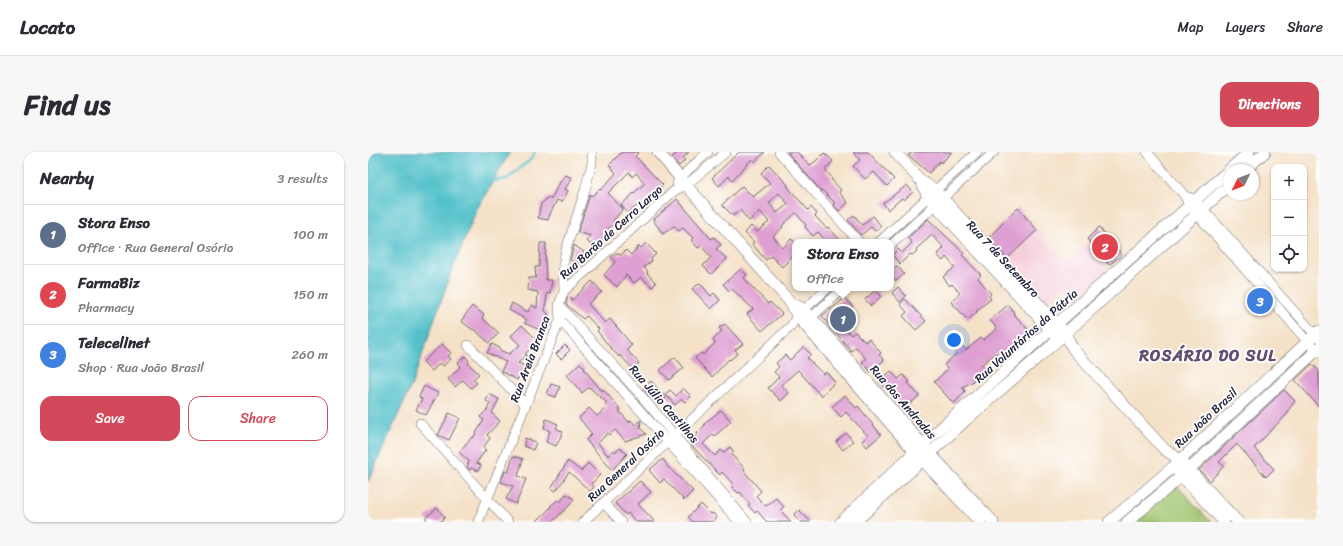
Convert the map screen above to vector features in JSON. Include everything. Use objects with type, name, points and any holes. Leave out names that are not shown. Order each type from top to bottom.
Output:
[{"type":"street","name":"Rua Areia Branca","points":[[478,522],[560,320],[559,305],[564,291],[564,265],[566,250],[585,190],[592,163],[592,152]]},
{"type":"street","name":"Rua dos Andradas","points":[[658,152],[961,494],[993,522]]},
{"type":"street","name":"Rua Barão de Cerro Largo","points":[[564,291],[674,191],[708,152]]},
{"type":"street","name":"Rua Barão de Cerro Largo","points":[[683,182],[726,152]]},
{"type":"street","points":[[779,152],[856,239]]},
{"type":"street","name":"Rua 7 de Setembro","points":[[895,152],[1176,464],[1238,522]]},
{"type":"street","points":[[894,242],[977,152]]},
{"type":"street","points":[[883,239],[994,152]]},
{"type":"street","points":[[1128,522],[1185,473],[1288,376],[1318,350],[1315,337],[1184,195],[1147,152]]},
{"type":"street","name":"Rua Voluntários da Pátria","points":[[1236,164],[1249,152]]},
{"type":"street","points":[[1252,164],[1265,152]]},
{"type":"street","name":"Rua Voluntários da Pátria","points":[[855,522],[888,485],[923,452],[1009,376],[1062,336],[1196,208],[1223,177]]},
{"type":"street","name":"Rua Voluntários da Pátria","points":[[1009,376],[1054,327],[1196,208],[1223,189]]},
{"type":"street","name":"Rua General Osório","points":[[804,317],[826,291]]},
{"type":"street","name":"Rua General Osório","points":[[583,522],[791,326],[840,291]]},
{"type":"street","name":"Rua Júlio Castilhos","points":[[559,305],[638,392],[747,522]]},
{"type":"street","name":"Rua Júlio Castilhos","points":[[560,320],[739,522]]},
{"type":"street","name":"Rua João Brasil","points":[[1109,522],[1176,464],[1315,337]]},
{"type":"street","points":[[468,344],[526,404]]},
{"type":"street","points":[[1281,367],[1288,376]]},
{"type":"street","points":[[630,399],[638,392]]},
{"type":"street","points":[[1242,403],[1251,411]]},
{"type":"street","points":[[420,423],[508,522]]},
{"type":"street","name":"Rua 7 de Setembro","points":[[1185,473],[1224,522]]},
{"type":"street","name":"Rua Voluntários da Pátria","points":[[841,522],[888,485]]},
{"type":"street","name":"Rua dos Andradas","points":[[961,494],[980,522]]},
{"type":"street","points":[[604,503],[622,522]]},
{"type":"shaded area","points":[[1037,230],[1067,262],[1086,244],[1110,270],[1078,301],[1064,286],[1045,304],[1006,260]]},
{"type":"green space","points":[[1176,485],[1211,522],[1137,522]]},
{"type":"water","points":[[368,152],[510,152],[477,209],[450,275],[412,384],[368,482]]},
{"type":"building","points":[[622,152],[639,152],[635,156],[663,185],[641,206],[639,204],[628,213],[621,205],[645,183],[636,173],[632,177],[629,172],[608,193],[623,209],[613,221],[615,222],[608,229],[613,234],[606,240],[605,239],[595,249],[586,240],[591,236],[578,232],[590,194],[592,196],[600,189],[601,190],[616,173],[609,165]]},
{"type":"building","points":[[678,152],[689,152],[683,158],[685,160],[679,166],[672,158]]},
{"type":"building","points":[[739,152],[765,152],[754,162],[752,159],[732,180],[729,176],[719,186],[712,178]]},
{"type":"building","points":[[787,152],[797,152],[810,165],[824,153],[833,161],[825,170],[841,190],[839,192],[848,203],[839,211],[833,204],[835,203],[822,190],[821,191]]},
{"type":"building","points":[[853,152],[868,152],[894,179],[887,186],[874,172],[865,179],[853,166],[860,160]]},
{"type":"building","points":[[913,152],[952,152],[941,163],[940,161],[929,173],[908,155]]},
{"type":"building","points":[[769,165],[788,185],[787,186],[808,210],[811,207],[817,214],[815,216],[839,239],[824,239],[818,232],[813,236],[796,213],[773,236],[783,248],[791,239],[792,240],[792,257],[782,267],[771,256],[766,260],[752,244],[754,242],[745,233],[751,226],[757,232],[769,222],[760,211],[749,221],[740,210],[733,216],[722,205],[742,186],[753,197],[770,183],[761,173]],"holes":[[[779,193],[788,204],[777,213],[769,203]]]},
{"type":"building","points":[[566,175],[572,178],[565,189],[568,191],[562,202],[557,200],[548,220],[538,218],[541,204],[548,197],[551,199],[561,180]]},
{"type":"building","points":[[907,185],[913,192],[904,200],[902,198],[888,210],[883,203]]},
{"type":"building","points":[[677,199],[711,239],[714,237],[721,245],[716,249],[727,259],[711,274],[703,266],[711,257],[701,246],[698,248],[691,240],[693,238],[683,228],[679,231],[674,226],[663,234],[653,220]]},
{"type":"building","points":[[1018,208],[1037,230],[1007,259],[988,238]]},
{"type":"building","points":[[854,215],[862,225],[873,216],[881,226],[875,231],[871,227],[861,235],[848,220]]},
{"type":"building","points":[[928,219],[964,253],[962,255],[981,275],[978,278],[991,294],[989,296],[991,299],[976,311],[977,312],[968,320],[951,302],[960,293],[952,284],[950,286],[943,277],[955,267],[946,257],[943,261],[937,255],[944,248],[932,235],[916,249],[917,251],[912,255],[910,254],[900,264],[894,257],[894,253],[898,249],[902,253],[912,243],[908,238]]},
{"type":"building","points":[[1099,227],[1122,255],[1109,265],[1087,239]]},
{"type":"building","points":[[540,243],[546,243],[546,280],[552,280],[550,293],[547,293],[545,311],[548,313],[548,316],[542,331],[524,323],[527,320],[509,310],[512,303],[528,312],[531,305],[537,308],[538,292],[528,290],[529,278],[536,278],[535,267],[539,267]]},
{"type":"building","points":[[646,243],[656,254],[651,259],[652,261],[644,267],[656,283],[652,287],[641,277],[634,283],[626,275],[617,287],[604,275],[615,262],[611,257],[616,253],[621,255],[626,250],[631,255],[639,246],[641,248]]},
{"type":"building","points":[[574,245],[584,252],[576,264],[570,260]]},
{"type":"building","points":[[897,266],[904,274],[896,281],[894,279],[894,268]]},
{"type":"building","points":[[741,269],[747,275],[744,278],[752,287],[768,304],[770,302],[782,314],[762,331],[747,314],[753,309],[732,289],[729,291],[723,284]]},
{"type":"building","points":[[592,281],[602,292],[588,304],[605,323],[610,319],[632,345],[627,350],[639,363],[633,369],[609,346],[597,331],[599,329],[587,316],[583,319],[566,304],[568,296],[572,300]]},
{"type":"building","points":[[700,283],[711,296],[714,293],[720,300],[711,309],[692,289]]},
{"type":"building","points":[[898,287],[906,296],[900,302],[892,293]]},
{"type":"building","points":[[875,291],[877,291],[881,296],[871,306],[865,299]]},
{"type":"building","points":[[845,298],[853,307],[844,315],[847,318],[840,323],[851,335],[855,332],[865,342],[869,339],[881,353],[879,355],[884,360],[871,372],[862,362],[866,359],[856,347],[851,351],[822,316]]},
{"type":"building","points":[[905,299],[926,321],[916,330],[903,316],[907,312],[900,304]]},
{"type":"building","points":[[1008,305],[1014,312],[1013,313],[1032,334],[1003,360],[996,353],[981,365],[985,368],[972,382],[962,387],[965,391],[954,404],[934,382],[948,369],[944,365],[957,353],[949,345],[955,339],[966,350],[981,338],[983,340],[997,329],[990,320]]},
{"type":"building","points":[[472,306],[484,315],[482,318],[499,333],[489,343],[474,329],[473,330],[461,321]]},
{"type":"building","points":[[725,324],[743,344],[735,350],[738,353],[730,360],[729,359],[712,377],[695,358],[701,353],[703,355],[715,343],[713,340],[722,331],[719,328]]},
{"type":"building","points":[[522,325],[538,341],[525,354],[527,355],[518,363],[525,366],[517,380],[501,371],[506,362],[487,353],[492,344],[500,348],[499,350],[509,354],[520,345],[511,336]]},
{"type":"building","points":[[442,344],[451,353],[448,356],[451,359],[443,366],[440,363],[432,371],[423,362]]},
{"type":"building","points":[[565,345],[570,350],[561,359],[556,354]]},
{"type":"building","points":[[803,347],[811,354],[807,358],[821,372],[824,374],[826,372],[835,382],[821,396],[798,370],[781,385],[789,393],[781,401],[768,388],[779,377],[774,372],[779,367],[776,363],[785,355],[790,360]]},
{"type":"building","points":[[465,356],[469,361],[468,363],[479,374],[473,379],[477,383],[471,388],[463,380],[455,387],[448,379],[461,366],[458,363]]},
{"type":"building","points":[[675,357],[684,368],[669,380],[660,370]]},
{"type":"building","points":[[580,363],[602,391],[603,389],[621,410],[619,411],[629,422],[631,420],[635,425],[641,420],[640,428],[646,434],[625,441],[615,430],[609,435],[608,433],[598,443],[608,456],[613,450],[615,452],[620,448],[627,454],[612,470],[586,440],[592,434],[579,418],[589,408],[597,416],[607,407],[605,404],[607,403],[589,387],[582,393],[567,375]]},
{"type":"building","points":[[1312,364],[1319,371],[1319,407],[1295,380]]},
{"type":"building","points":[[891,371],[898,379],[903,375],[910,382],[908,383],[919,396],[904,409],[879,381]]},
{"type":"building","points":[[651,381],[666,398],[661,402],[654,394],[650,397],[643,388]]},
{"type":"building","points":[[551,384],[560,387],[556,397],[547,394]]},
{"type":"building","points":[[424,386],[438,393],[426,415],[416,410],[422,399],[419,397]]},
{"type":"building","points":[[683,388],[691,396],[685,402],[682,399],[675,405],[665,394],[670,390],[676,396]]},
{"type":"building","points":[[1284,390],[1295,401],[1287,412],[1288,413],[1254,448],[1274,469],[1266,477],[1237,444],[1219,462],[1224,466],[1210,481],[1199,470]]},
{"type":"building","points":[[489,394],[499,399],[492,413],[500,421],[487,435],[490,438],[483,448],[486,450],[476,463],[481,465],[478,471],[471,468],[470,470],[467,467],[469,461],[459,452],[472,437],[473,438],[484,420],[480,417],[487,410],[490,403],[486,401]]},
{"type":"building","points":[[845,395],[856,408],[858,406],[881,435],[867,447],[862,441],[868,436],[846,412],[841,417],[832,407]]},
{"type":"building","points":[[721,410],[731,421],[715,436],[713,434],[703,444],[715,456],[721,450],[723,453],[730,447],[734,452],[731,454],[745,469],[744,471],[761,491],[756,496],[766,506],[776,498],[784,507],[780,510],[791,522],[767,522],[757,511],[755,513],[748,505],[750,504],[740,492],[738,493],[732,487],[734,485],[722,472],[720,475],[689,443],[698,434],[697,433],[705,425],[704,424]]},
{"type":"building","points":[[449,413],[460,418],[449,440],[438,435]]},
{"type":"building","points":[[546,419],[558,424],[556,428],[563,432],[556,446],[546,442],[550,431],[544,428]]},
{"type":"building","points":[[846,433],[853,441],[843,450],[836,442]]},
{"type":"building","points":[[525,438],[536,442],[533,450],[524,446]]},
{"type":"building","points":[[513,456],[523,459],[518,476],[526,479],[516,504],[506,499],[513,486],[501,482],[505,471],[508,473]]},
{"type":"building","points":[[663,459],[668,467],[693,491],[684,500],[664,479],[660,483],[649,470]]},
{"type":"building","points":[[568,461],[581,471],[588,463],[600,475],[591,484],[594,487],[590,491],[569,472],[556,491],[551,488]]},
{"type":"building","points":[[640,481],[651,492],[638,504],[655,522],[636,522],[628,513],[626,515],[615,503]]},
{"type":"building","points":[[566,494],[574,499],[570,505],[552,522],[536,522],[551,507],[550,506],[558,500],[560,502]]},
{"type":"building","points":[[701,504],[717,518],[712,522],[693,522],[688,517]]},
{"type":"building","points":[[437,508],[445,517],[440,522],[429,522],[425,518]]},
{"type":"building","points":[[799,510],[811,522],[800,522],[794,515]]},
{"type":"waterway","points":[[491,181],[507,179],[531,159],[535,152]]},
{"type":"place","name":"FarmaBiz","points":[[1105,247]]},
{"type":"place","name":"Telecellnet","points":[[1260,301]]},
{"type":"place","name":"Stora Enso","points":[[843,319]]},
{"type":"district","name":"ROSÁRIO DO SUL","points":[[1208,355]]}]
